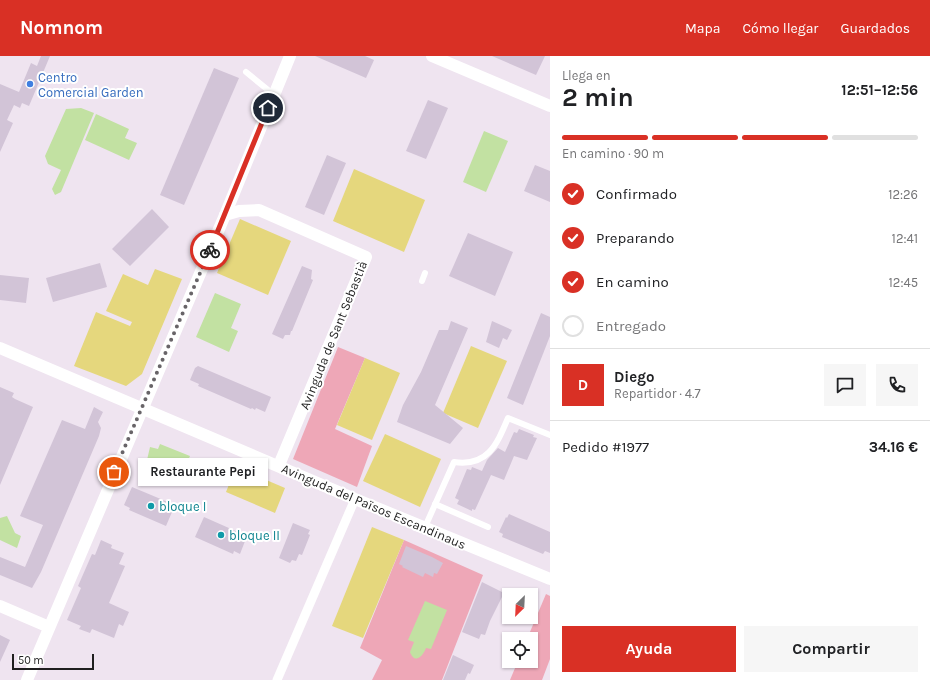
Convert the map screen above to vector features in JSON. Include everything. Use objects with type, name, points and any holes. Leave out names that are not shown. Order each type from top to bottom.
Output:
[{"type":"street","points":[[27,680],[290,56]]},
{"type":"street","points":[[432,56],[550,106]]},
{"type":"street","name":"Avinguda de Sant Sebastià","points":[[224,215],[239,211],[259,210],[366,257],[279,466]]},
{"type":"street","name":"Avinguda del Països Escandinaus","points":[[0,348],[550,579]]},
{"type":"street","points":[[277,680],[355,498]]},
{"type":"street","points":[[0,606],[49,627]]},
{"type":"lane","points":[[246,72],[274,94]]},
{"type":"lane","points":[[422,281],[425,273]]},
{"type":"lane","points":[[425,527],[454,462],[479,460],[486,456],[494,447],[508,418],[550,435]]},
{"type":"lane","points":[[435,504],[488,527]]},
{"type":"shaded area","points":[[81,108],[94,113],[61,192],[55,195],[52,189],[61,170],[48,164],[45,156],[66,109]]},
{"type":"shaded area","points":[[96,114],[129,129],[125,138],[137,143],[129,160],[85,140]]},
{"type":"shaded area","points":[[484,131],[508,141],[486,192],[463,182]]},
{"type":"shaded area","points":[[354,169],[425,200],[404,252],[333,221]]},
{"type":"shaded area","points":[[240,219],[291,241],[268,295],[217,273]]},
{"type":"shaded area","points":[[155,269],[182,279],[142,374],[126,386],[74,366],[96,312],[130,326],[132,322],[106,311],[123,274],[148,285]]},
{"type":"shaded area","points":[[215,293],[241,304],[231,328],[238,331],[229,352],[196,337]]},
{"type":"shaded area","points":[[471,346],[507,361],[478,428],[443,413]]},
{"type":"shaded area","points":[[338,347],[365,358],[335,429],[372,446],[357,487],[293,459]]},
{"type":"shaded area","points":[[365,358],[400,373],[372,440],[337,425]]},
{"type":"shaded area","points":[[385,434],[441,459],[420,507],[363,481]]},
{"type":"shaded area","points":[[160,444],[190,456],[182,474],[147,460],[150,447],[158,449]]},
{"type":"shaded area","points":[[236,467],[285,488],[275,513],[226,492]]},
{"type":"shaded area","points":[[7,516],[15,533],[21,536],[17,548],[0,540],[0,518]]},
{"type":"shaded area","points":[[372,527],[404,540],[363,638],[332,626]]},
{"type":"shaded area","points":[[404,540],[483,575],[442,680],[372,680],[382,660],[360,648]]},
{"type":"shaded area","points":[[546,594],[550,596],[550,659],[542,680],[510,680],[515,668],[538,668],[538,632],[530,632],[533,624],[538,624],[538,613]]},
{"type":"shaded area","points":[[425,601],[447,610],[431,649],[426,648],[423,654],[416,659],[410,652],[414,642],[408,640]]},
{"type":"building","points":[[41,56],[50,56],[29,106],[22,103],[20,108],[14,105],[7,120],[13,123],[0,152],[0,84],[19,92],[31,63],[37,66]]},
{"type":"building","points":[[315,56],[365,56],[374,60],[366,78]]},
{"type":"building","points":[[492,56],[545,56],[536,75]]},
{"type":"building","points":[[214,68],[239,78],[184,205],[160,195]]},
{"type":"building","points":[[428,100],[448,108],[426,159],[406,151]]},
{"type":"building","points":[[327,155],[346,163],[324,215],[305,207]]},
{"type":"building","points":[[535,165],[550,171],[550,202],[524,191]]},
{"type":"building","points":[[152,209],[169,227],[130,266],[112,249]]},
{"type":"building","points":[[468,233],[513,252],[495,296],[449,276]]},
{"type":"building","points":[[100,263],[107,287],[53,302],[46,278]]},
{"type":"building","points":[[302,266],[312,270],[311,279],[313,280],[290,335],[285,335],[283,339],[272,334]]},
{"type":"building","points":[[0,275],[29,278],[26,303],[0,300]]},
{"type":"building","points":[[541,313],[550,317],[550,336],[523,405],[507,398]]},
{"type":"building","points":[[451,321],[468,328],[435,405],[463,428],[450,444],[397,422],[403,405],[421,372],[439,330],[448,330]]},
{"type":"building","points":[[492,321],[512,330],[507,340],[503,338],[499,348],[486,342]]},
{"type":"building","points":[[198,366],[271,397],[265,412],[256,408],[255,410],[252,408],[251,409],[198,386],[199,384],[190,380],[195,368]]},
{"type":"building","points":[[0,387],[14,393],[12,397],[15,399],[33,407],[0,485]]},
{"type":"building","points":[[94,407],[103,412],[98,422],[101,428],[99,436],[41,572],[32,588],[0,575],[0,557],[25,567],[43,525],[20,516],[62,420],[85,429]]},
{"type":"building","points":[[519,429],[534,435],[533,437],[537,438],[527,460],[514,456],[504,480],[491,475],[475,510],[472,509],[472,511],[457,504],[459,500],[455,498],[467,469],[471,470],[472,467],[482,471],[487,460],[498,448],[505,452],[514,432],[517,433]]},
{"type":"building","name":"bloque I","points":[[132,487],[175,505],[166,526],[129,510],[130,508],[124,505]]},
{"type":"building","points":[[509,514],[550,532],[550,553],[545,551],[543,554],[502,537],[503,534],[499,532]]},
{"type":"building","name":"bloque II","points":[[204,517],[247,536],[240,554],[234,551],[233,554],[195,537]]},
{"type":"building","points":[[293,523],[310,530],[308,534],[310,535],[302,555],[299,554],[296,561],[292,560],[290,563],[279,558]]},
{"type":"building","points":[[101,540],[112,545],[111,548],[124,553],[119,564],[125,566],[109,603],[129,612],[123,626],[119,624],[114,638],[92,629],[90,633],[79,629],[81,626],[67,620],[81,588],[78,586],[92,554],[95,555]]},
{"type":"building","points":[[406,546],[443,563],[437,574],[434,573],[433,577],[425,573],[423,577],[402,567],[403,566],[399,564]]},
{"type":"building","points":[[482,582],[502,592],[502,597],[485,635],[481,634],[479,639],[462,632]]},
{"type":"building","points":[[0,635],[10,640],[0,662]]},
{"type":"building","points":[[453,655],[474,665],[470,674],[468,673],[465,680],[443,680]]},
{"type":"way so far","points":[[114,472],[210,250]]},
{"type":"place","name":"Centro Comercial Garden","points":[[30,84]]},
{"type":"place","name":"Restaurante Pepi","points":[[114,472]]},
{"type":"place","name":"bloque I","points":[[151,506]]},
{"type":"place","name":"bloque II","points":[[221,535]]},
{"type":"route","points":[[210,250],[268,108]]}]
